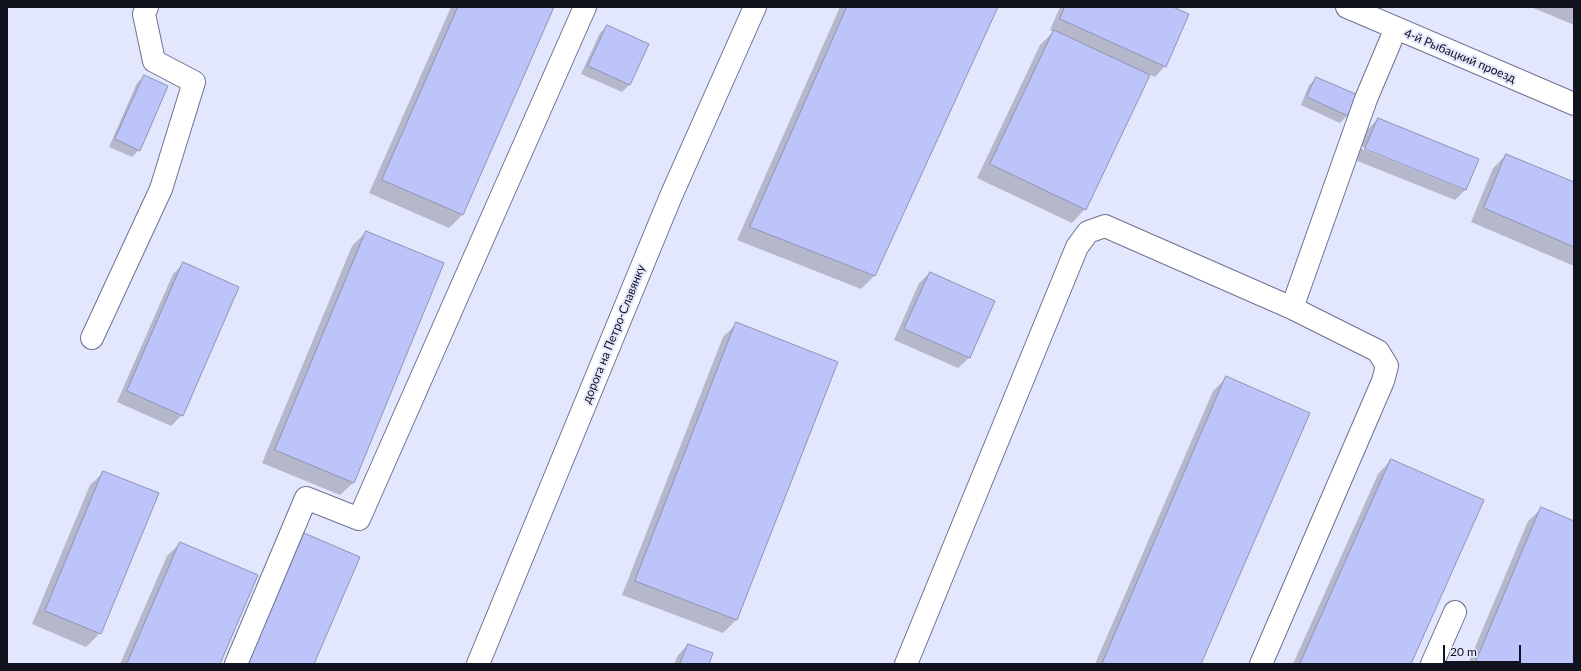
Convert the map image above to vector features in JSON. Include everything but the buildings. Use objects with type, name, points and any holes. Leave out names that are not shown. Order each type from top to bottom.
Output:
[{"type":"street","points":[[92,338],[160,189],[194,82],[154,61],[144,14],[147,7]]},
{"type":"street","points":[[236,664],[306,498],[359,519],[585,7]]},
{"type":"street","name":"дорога на Петро-Славянку","points":[[478,664],[671,196],[756,7]]},
{"type":"street","name":"4-й Рыбацкий проезд","points":[[1347,7],[1574,104]]},
{"type":"street","points":[[1292,308],[1366,99],[1396,28]]},
{"type":"street","points":[[906,664],[1077,246],[1088,232],[1105,226],[1292,308],[1378,351],[1387,366],[1383,381],[1261,664]]},
{"type":"street","points":[[1432,664],[1455,612]]}]
